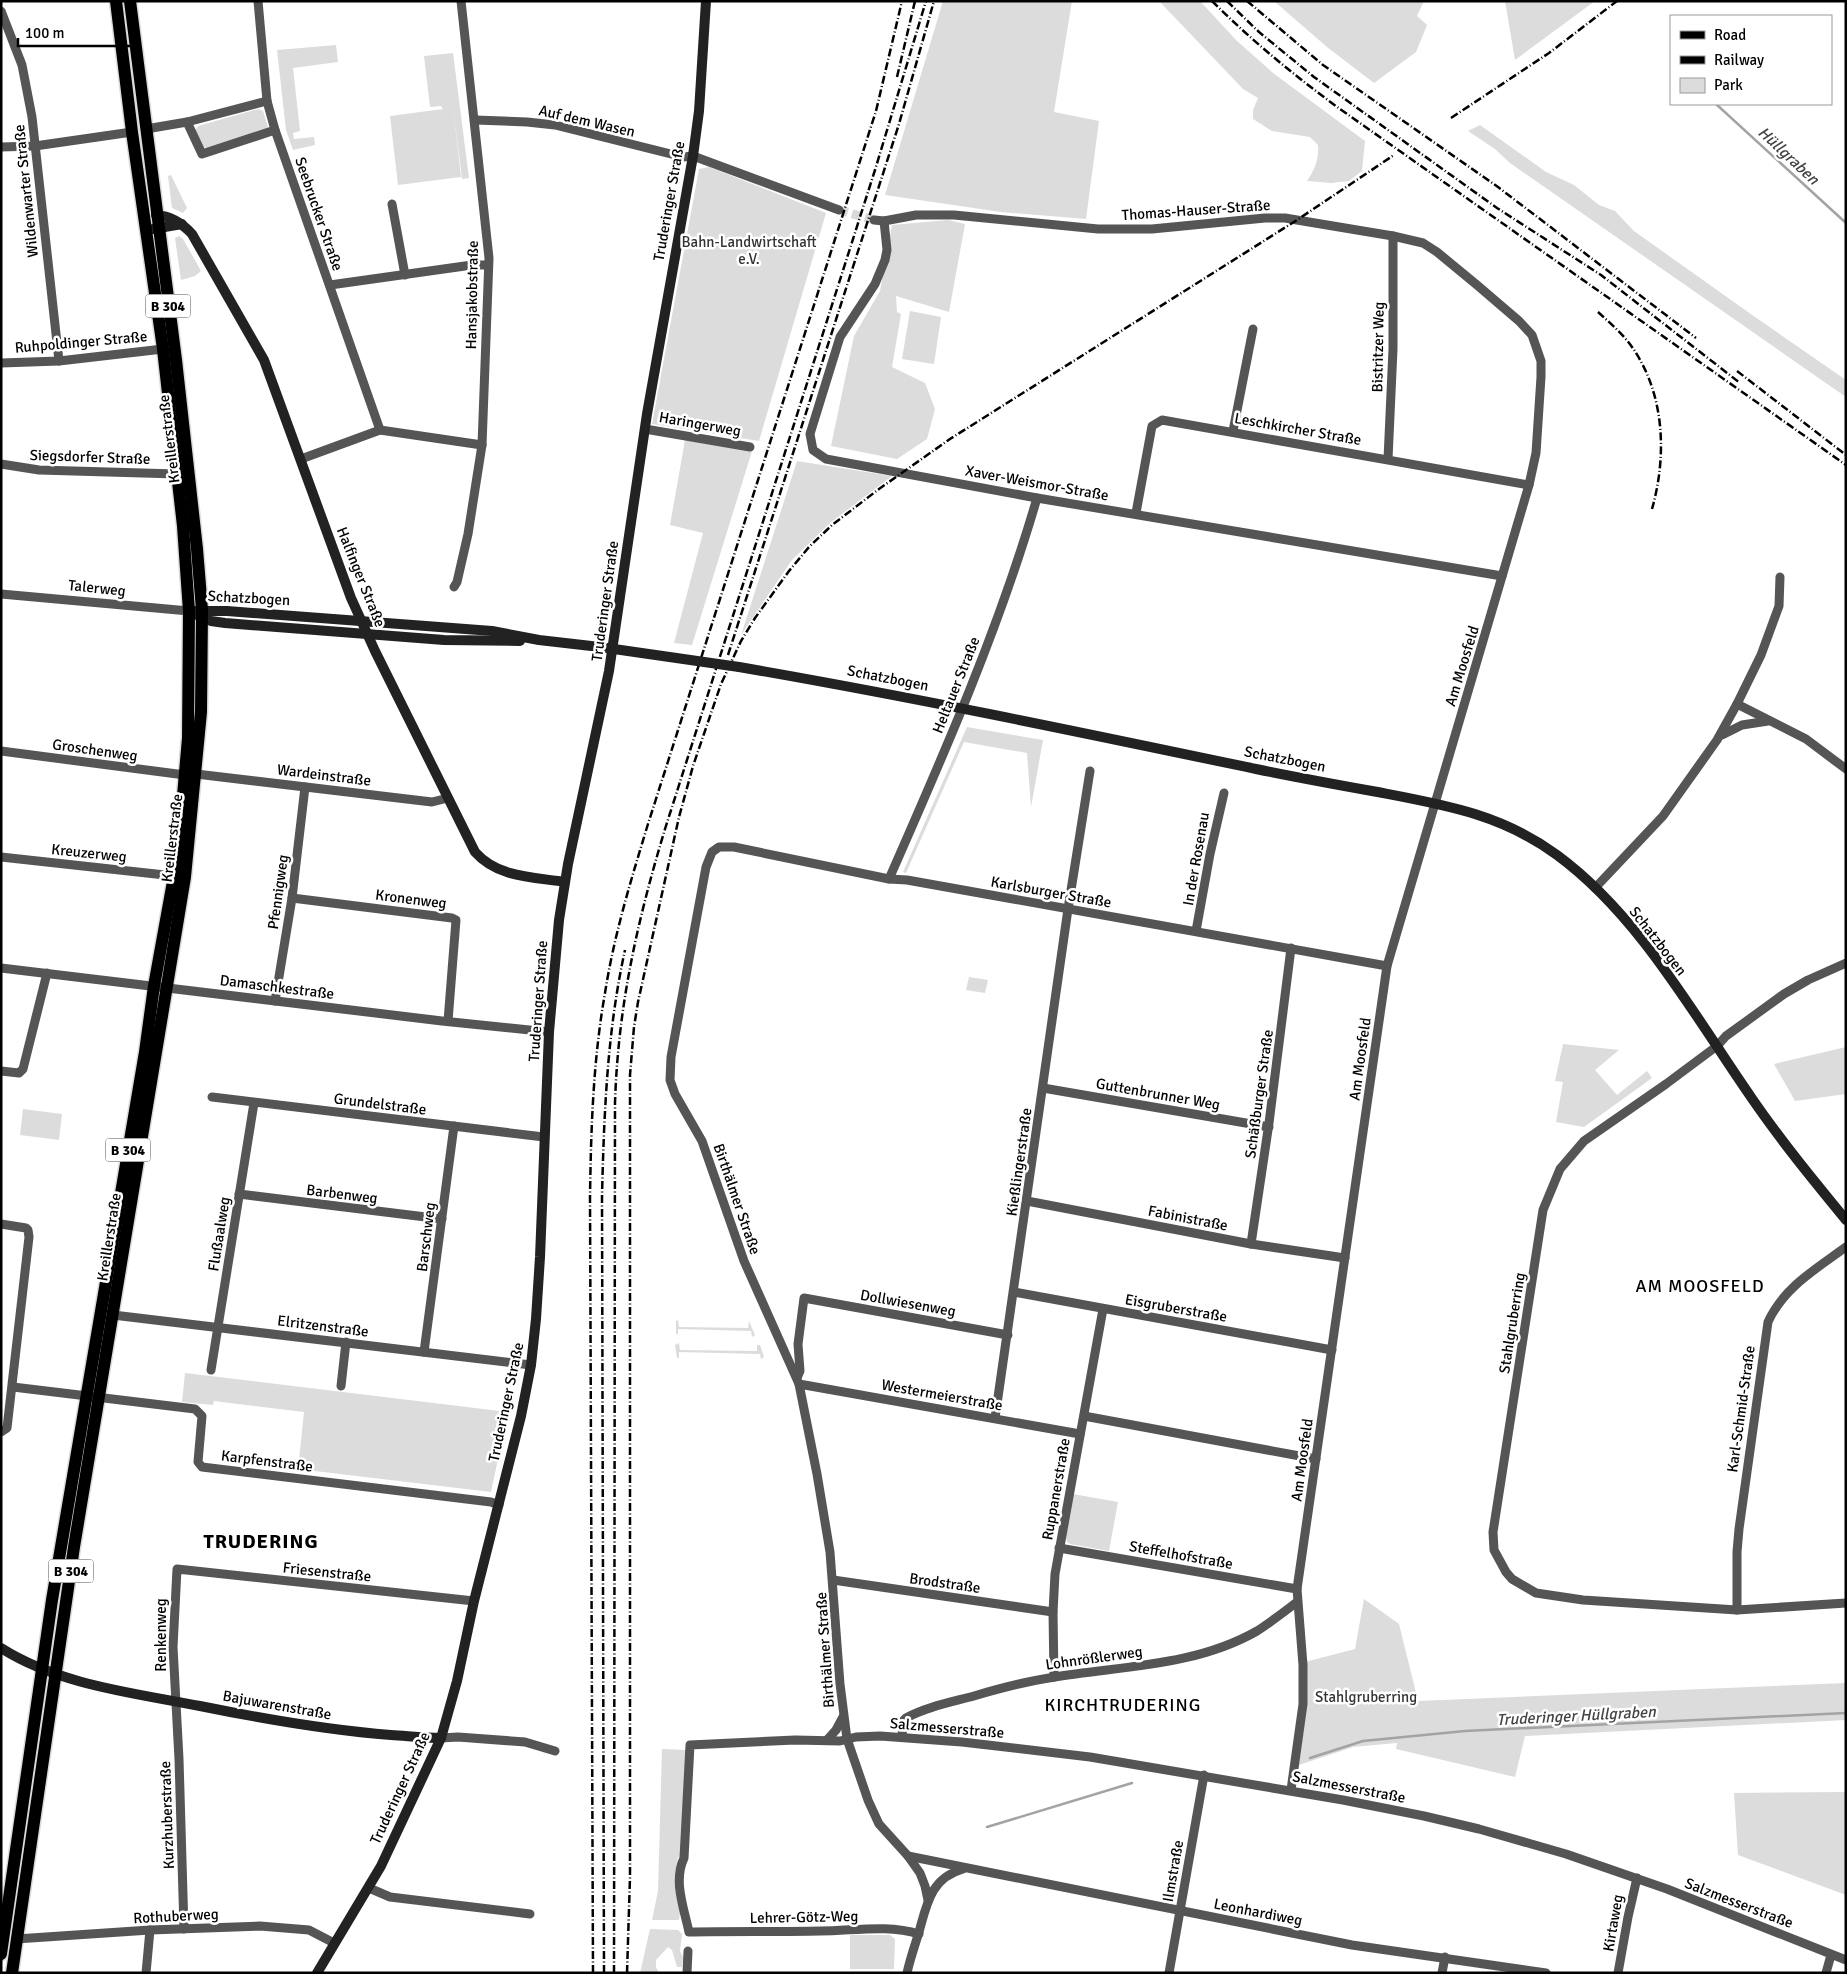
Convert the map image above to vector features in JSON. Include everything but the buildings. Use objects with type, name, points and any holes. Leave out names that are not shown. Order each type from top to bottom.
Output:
[{"type":"main road","name":"Kreillerstraße","points":[[42,1668],[93,1396],[113,1315],[185,876],[191,775],[189,701],[198,613],[189,474],[152,229],[132,132],[116,1]]},
{"type":"main road","name":"Kreillerstraße","points":[[130,1],[156,215],[152,229],[163,349],[185,543],[198,613]]},
{"type":"main road","name":"Kreillerstraße","points":[[55,1673],[93,1396],[154,986],[191,775]]},
{"type":"main road","name":"B 304","points":[[2,1946],[5,1897],[42,1668]]},
{"type":"main road","name":"B 304","points":[[12,1973],[55,1673]]},
{"type":"street","name":"Seebrucker Straße","points":[[258,1],[267,101],[275,130],[380,430]]},
{"type":"street","name":"Hansjakobstraße","points":[[454,587],[457,582],[468,534],[482,445],[488,266],[487,231],[461,1]]},
{"type":"street","name":"Truderinger Straße","points":[[317,1973],[369,1888],[440,1738],[457,1681],[474,1601],[521,1416],[531,1366],[540,1257],[549,1032],[555,959],[565,882],[607,687],[645,429],[693,156],[699,111],[706,1]]},
{"type":"street","name":"Wildenwarter Straße","points":[[1,11],[22,65],[32,117],[59,361]]},
{"type":"street","points":[[146,129],[187,122],[267,101]]},
{"type":"street","name":"Auf dem Wasen","points":[[475,120],[527,122],[555,126],[675,155],[693,156]]},
{"type":"street","points":[[187,122],[202,154],[275,130]]},
{"type":"street","points":[[1,147],[35,146],[132,132]]},
{"type":"street","points":[[693,156],[840,210]]},
{"type":"street","points":[[392,204],[404,275]]},
{"type":"street","name":"Halfinger Straße","points":[[156,215],[170,217],[182,224],[195,238],[264,360],[346,587],[367,634],[472,847],[484,862],[501,871],[565,882]]},
{"type":"street","name":"Thomas-Hauser-Straße","points":[[874,220],[884,221],[916,215],[954,215],[1106,229],[1152,228],[1285,218],[1394,236],[1423,243],[1437,252],[1518,321],[1532,335],[1537,348]]},
{"type":"street","name":"Xaver-Weismor-Straße","points":[[884,221],[887,250],[885,260],[875,284],[840,337],[810,434],[813,450],[826,459],[1037,498],[1502,576]]},
{"type":"street","points":[[152,229],[182,224]]},
{"type":"street","name":"Bistritzer Weg","points":[[1388,460],[1393,348],[1394,236]]},
{"type":"street","points":[[330,285],[472,265],[488,266]]},
{"type":"street","points":[[1233,431],[1253,329]]},
{"type":"street","name":"Am Moosfeld","points":[[1291,1790],[1303,1704],[1303,1665],[1297,1589],[1387,966],[1529,485],[1536,453],[1539,413],[1541,361],[1537,348]]},
{"type":"street","name":"Ruhpoldinger Straße","points":[[1,362],[59,361],[163,349]]},
{"type":"street","name":"Leschkircher Straße","points":[[1136,514],[1152,426],[1162,420],[1233,431],[1529,485]]},
{"type":"street","name":"Haringerweg","points":[[645,429],[750,446]]},
{"type":"street","points":[[301,459],[380,430],[482,445]]},
{"type":"street","name":"Siegsdorfer Straße","points":[[1,464],[39,470],[177,474]]},
{"type":"street","name":"Heltauer Straße","points":[[889,879],[1006,599],[1037,498]]},
{"type":"street","points":[[1595,888],[1663,816],[1719,736],[1760,657],[1779,606],[1780,577]]},
{"type":"street","name":"Talerweg","points":[[1,594],[198,613]]},
{"type":"street","name":"Schatzbogen","points":[[198,613],[361,620],[492,631],[539,640],[740,667],[853,686],[1315,781],[1435,802],[1489,818],[1528,836],[1558,856],[1595,888],[1647,948],[1793,1156],[1846,1220]]},
{"type":"street","name":"Schatzbogen","points":[[198,613],[225,623],[473,641],[539,640]]},
{"type":"street","points":[[1737,704],[1806,739],[1846,769]]},
{"type":"street","points":[[1719,736],[1742,725],[1770,721]]},
{"type":"street","name":"Groschenweg","points":[[1,751],[191,775]]},
{"type":"street","name":"Kießlingerstraße","points":[[995,1418],[1068,909],[1090,771]]},
{"type":"street","name":"Wardeinstraße","points":[[191,775],[432,802],[448,798]]},
{"type":"street","name":"Pfennigweg","points":[[275,1000],[292,898],[305,787]]},
{"type":"street","name":"In der Rosenau","points":[[1196,931],[1210,854],[1224,793]]},
{"type":"street","name":"Karlsburger Straße","points":[[712,852],[719,847],[734,847],[889,879],[907,880],[1387,966]]},
{"type":"street","name":"Birthälmer Straße","points":[[712,852],[706,867],[692,939],[671,1057],[670,1080],[675,1094],[706,1149],[744,1262],[798,1381],[818,1480],[833,1580],[843,1717],[847,1739],[870,1805],[879,1824],[908,1856],[920,1873],[928,1900]]},
{"type":"street","name":"Kreuzerweg","points":[[1,857],[174,876]]},
{"type":"street","name":"Kronenweg","points":[[292,898],[456,920],[448,1021]]},
{"type":"street","name":"Schäßburger Straße","points":[[1251,1244],[1291,948]]},
{"type":"street","name":"Stahlgruberring","points":[[1846,963],[1808,980],[1784,994],[1726,1036],[1717,1046],[1584,1141],[1560,1170],[1543,1210],[1493,1532],[1494,1550],[1506,1572],[1512,1579],[1536,1594],[1582,1600],[1737,1610],[1846,1603]]},
{"type":"street","name":"Damaschkestraße","points":[[1,968],[549,1032]]},
{"type":"street","points":[[1,1071],[21,1072],[47,973]]},
{"type":"street","name":"Guttenbrunner Weg","points":[[1043,1088],[1268,1127]]},
{"type":"street","name":"Grundelstraße","points":[[212,1097],[544,1137]]},
{"type":"street","name":"Flußaalweg","points":[[211,1370],[254,1102]]},
{"type":"street","name":"Barschweg","points":[[424,1352],[454,1126]]},
{"type":"street","name":"Barbenweg","points":[[239,1194],[442,1219]]},
{"type":"street","name":"Fabinistraße","points":[[1027,1200],[1251,1244],[1345,1258]]},
{"type":"street","points":[[1,1224],[23,1226],[29,1233],[13,1387],[7,1428],[1,1432]]},
{"type":"street","name":"Karl-Schmid-Straße","points":[[1737,1610],[1739,1528],[1768,1322],[1778,1303],[1794,1285],[1846,1247]]},
{"type":"street","name":"Eisgruberstraße","points":[[1014,1292],[1332,1350]]},
{"type":"street","name":"Birthälmer Straße","points":[[798,1381],[800,1371],[798,1344],[804,1298]]},
{"type":"street","name":"Dollwiesenweg","points":[[804,1298],[1008,1335]]},
{"type":"street","name":"Ruppanerstraße","points":[[1054,1677],[1053,1612],[1059,1548],[1103,1309]]},
{"type":"street","name":"Elritzenstraße","points":[[113,1315],[531,1366]]},
{"type":"street","points":[[341,1386],[346,1342]]},
{"type":"street","points":[[785,1350],[798,1344]]},
{"type":"street","name":"Westermeierstraße","points":[[798,1381],[1080,1434]]},
{"type":"street","name":"Karpfenstraße","points":[[13,1387],[195,1408],[202,1416],[198,1462],[202,1467],[491,1502],[499,1505]]},
{"type":"street","points":[[1084,1416],[1316,1459]]},
{"type":"street","name":"Steffelhofstraße","points":[[1059,1548],[1297,1589]]},
{"type":"street","name":"Friesenstraße","points":[[177,1569],[474,1601]]},
{"type":"street","name":"Renkenweg","points":[[176,1702],[173,1630],[177,1569]]},
{"type":"street","name":"Brodstraße","points":[[833,1580],[1053,1612]]},
{"type":"street","name":"Lohnrößlerweg","points":[[902,1737],[903,1722],[910,1716],[998,1689],[1054,1677],[1174,1660],[1213,1650],[1256,1632],[1297,1602]]},
{"type":"street","name":"Bajuwarenstraße","points":[[1,1648],[70,1679],[176,1702],[320,1728],[362,1733],[525,1742],[555,1751]]},
{"type":"street","name":"Kurzhuberstraße","points":[[176,1702],[184,1929]]},
{"type":"street","points":[[827,1740],[836,1730],[843,1717]]},
{"type":"street","name":"Salzmesserstraße","points":[[690,1932],[679,1880],[680,1866],[684,1858],[690,1745],[840,1741],[880,1736],[1021,1748],[1090,1757],[1291,1790],[1416,1814],[1479,1829],[1549,1849],[1637,1878],[1846,1960]]},
{"type":"street","name":"Ilmstraße","points":[[1168,1973],[1204,1775]]},
{"type":"street","name":"Leonhardiweg","points":[[908,1856],[1352,1945],[1546,1973]]},
{"type":"street","points":[[907,1973],[928,1900],[943,1878],[952,1872],[966,1868]]},
{"type":"street","name":"Kirtaweg","points":[[1618,1973],[1637,1878]]},
{"type":"street","points":[[369,1888],[390,1897],[530,1914]]},
{"type":"street","name":"Rothuberweg","points":[[16,1939],[150,1930],[281,1926],[309,1930],[334,1943]]},
{"type":"street","name":"Lehrer-Götz-Weg","points":[[690,1932],[821,1931],[886,1928],[919,1934]]},
{"type":"street","points":[[146,1973],[150,1930]]},
{"type":"street","points":[[687,1973],[688,1951]]},
{"type":"street","points":[[1826,1973],[1831,1955]]},
{"type":"street","points":[[1442,1973],[1445,1957]]},
{"type":"green space","points":[[943,1],[1072,1],[1054,112],[1099,121],[1086,219],[1001,212],[885,195]]},
{"type":"green space","points":[[1159,1],[1200,1],[1236,40],[1273,73],[1365,141],[1362,171],[1349,181],[1331,183],[1307,181],[1316,164],[1318,145],[1310,137],[1272,131],[1253,119],[1253,110],[1258,98],[1243,89]]},
{"type":"green space","points":[[1274,1],[1424,1],[1417,16],[1427,25],[1416,52],[1374,83],[1327,47]]},
{"type":"green space","points":[[1505,1],[1595,1],[1515,60]]},
{"type":"green space","points":[[336,45],[338,62],[293,68],[300,131],[293,133],[294,139],[314,137],[315,145],[293,150],[286,130],[277,50]]},
{"type":"green space","points":[[453,53],[469,178],[462,179],[453,107],[461,177],[398,185],[390,116],[443,109],[441,106],[430,107],[424,56]]},
{"type":"green space","points":[[258,109],[263,111],[268,127],[267,130],[208,148],[201,147],[194,132],[198,126]]},
{"type":"green space","points":[[1480,125],[1546,172],[1574,185],[1599,205],[1615,211],[1634,231],[1846,380],[1846,397],[1510,163],[1495,149],[1468,131]]},
{"type":"green space","name":"Bahn-Landwirtschaft e.V.","points":[[709,167],[826,213],[759,441],[652,424],[699,169]]},
{"type":"green space","points":[[171,175],[187,208],[183,213],[172,208],[168,176]]},
{"type":"green space","points":[[948,220],[965,224],[949,312],[896,296],[897,312],[901,314],[892,367],[925,383],[935,409],[927,439],[897,459],[831,446],[854,336],[880,291],[892,225]]},
{"type":"green space","points":[[179,236],[183,239],[201,271],[195,276],[181,280],[175,238]]},
{"type":"green space","points":[[910,311],[941,317],[934,364],[902,359]]},
{"type":"green space","points":[[685,440],[752,451],[692,645],[674,643],[703,533],[670,525]]},
{"type":"green space","points":[[797,461],[892,476],[830,523],[792,560],[741,635]]},
{"type":"green space","points":[[967,727],[1043,740],[1031,807],[1027,753],[964,742],[906,873],[903,872]]},
{"type":"green space","points":[[969,977],[988,980],[985,993],[966,990]]},
{"type":"green space","points":[[1563,1044],[1619,1050],[1595,1070],[1617,1095],[1647,1071],[1652,1078],[1584,1127],[1556,1122],[1563,1082],[1555,1081]]},
{"type":"green space","points":[[1846,1047],[1846,1094],[1795,1101],[1774,1064]]},
{"type":"green space","points":[[23,1109],[62,1114],[59,1140],[20,1135]]},
{"type":"green space","points":[[678,1320],[679,1327],[748,1328],[749,1321],[755,1335],[752,1337],[751,1331],[678,1329],[678,1335],[676,1333],[676,1321]]},
{"type":"green space","points":[[679,1343],[680,1350],[757,1351],[757,1345],[760,1345],[764,1357],[761,1359],[760,1354],[679,1352],[679,1358],[677,1358],[675,1345]]},
{"type":"green space","points":[[185,1373],[508,1412],[491,1492],[298,1469],[304,1412],[214,1401],[213,1405],[182,1402]]},
{"type":"green space","points":[[1073,1494],[1118,1502],[1109,1551],[1067,1542],[1066,1536]]},
{"type":"green space","name":"Stahlgruberring","points":[[1364,1599],[1399,1624],[1418,1701],[1846,1683],[1846,1720],[1525,1736],[1515,1777],[1396,1749],[1397,1743],[1353,1747],[1299,1765],[1307,1701],[1305,1662],[1355,1649]]},
{"type":"green space","points":[[662,1749],[686,1750],[681,1857],[678,1857],[675,1875],[681,1906],[679,1920],[652,1920],[658,1891]]},
{"type":"green space","points":[[1846,1792],[1846,1895],[1738,1855],[1734,1793]]},
{"type":"green space","points":[[650,1929],[678,1930],[682,1934],[680,1951],[683,1957],[682,1967],[677,1967],[672,1950],[668,1947],[656,1960],[656,1967],[659,1973],[640,1973]]},
{"type":"green space","points":[[850,1935],[890,1935],[895,1939],[894,1969],[850,1969]]},
{"type":"waterway","name":"Hüllgraben","points":[[1717,105],[1846,223]]},
{"type":"waterway","name":"Truderinger Hüllgraben","points":[[1310,1758],[1363,1741],[1465,1731],[1846,1713]]},
{"type":"waterway","name":"Truderinger Hüllgraben","points":[[987,1827],[1132,1783]]},
{"type":"tunnel","points":[[839,210],[874,220]]},
{"type":"railway","points":[[593,1973],[590,1197],[593,1095],[601,1018],[613,950],[635,866],[876,111],[902,1]]},
{"type":"railway","points":[[897,77],[915,1]]},
{"type":"railway","points":[[614,1973],[615,1103],[620,1032],[625,998],[646,897],[665,829],[875,170],[926,1]]},
{"type":"railway","points":[[728,655],[899,124],[934,1]]},
{"type":"railway","points":[[1212,1],[1274,58],[1340,109],[1846,465]]},
{"type":"railway","points":[[1227,1],[1259,32],[1314,77],[1497,208],[1601,275],[1740,383]]},
{"type":"railway","points":[[1247,1],[1323,65],[1498,187],[1696,338]]},
{"type":"railway","points":[[1451,118],[1549,53],[1617,1]]},
{"type":"railway","points":[[627,1973],[630,1877],[630,1075],[638,1002],[679,817],[693,766],[721,684],[741,641],[755,618],[789,571],[809,547],[832,525],[950,439],[1297,220],[1394,155]]},
{"type":"railway","points":[[1598,312],[1632,347],[1643,365],[1657,405],[1660,426],[1660,468],[1652,509]]},
{"type":"railway","points":[[1737,371],[1846,455]]},
{"type":"railway","points":[[604,1973],[602,1197],[605,1104],[610,1042],[625,950]]},
{"type":"district","name":"AM MOOSFELD","points":[[1700,1286]]},
{"type":"district","name":"TRUDERING","points":[[261,1541]]},
{"type":"district","name":"KIRCHTRUDERING","points":[[1123,1705]]}]
